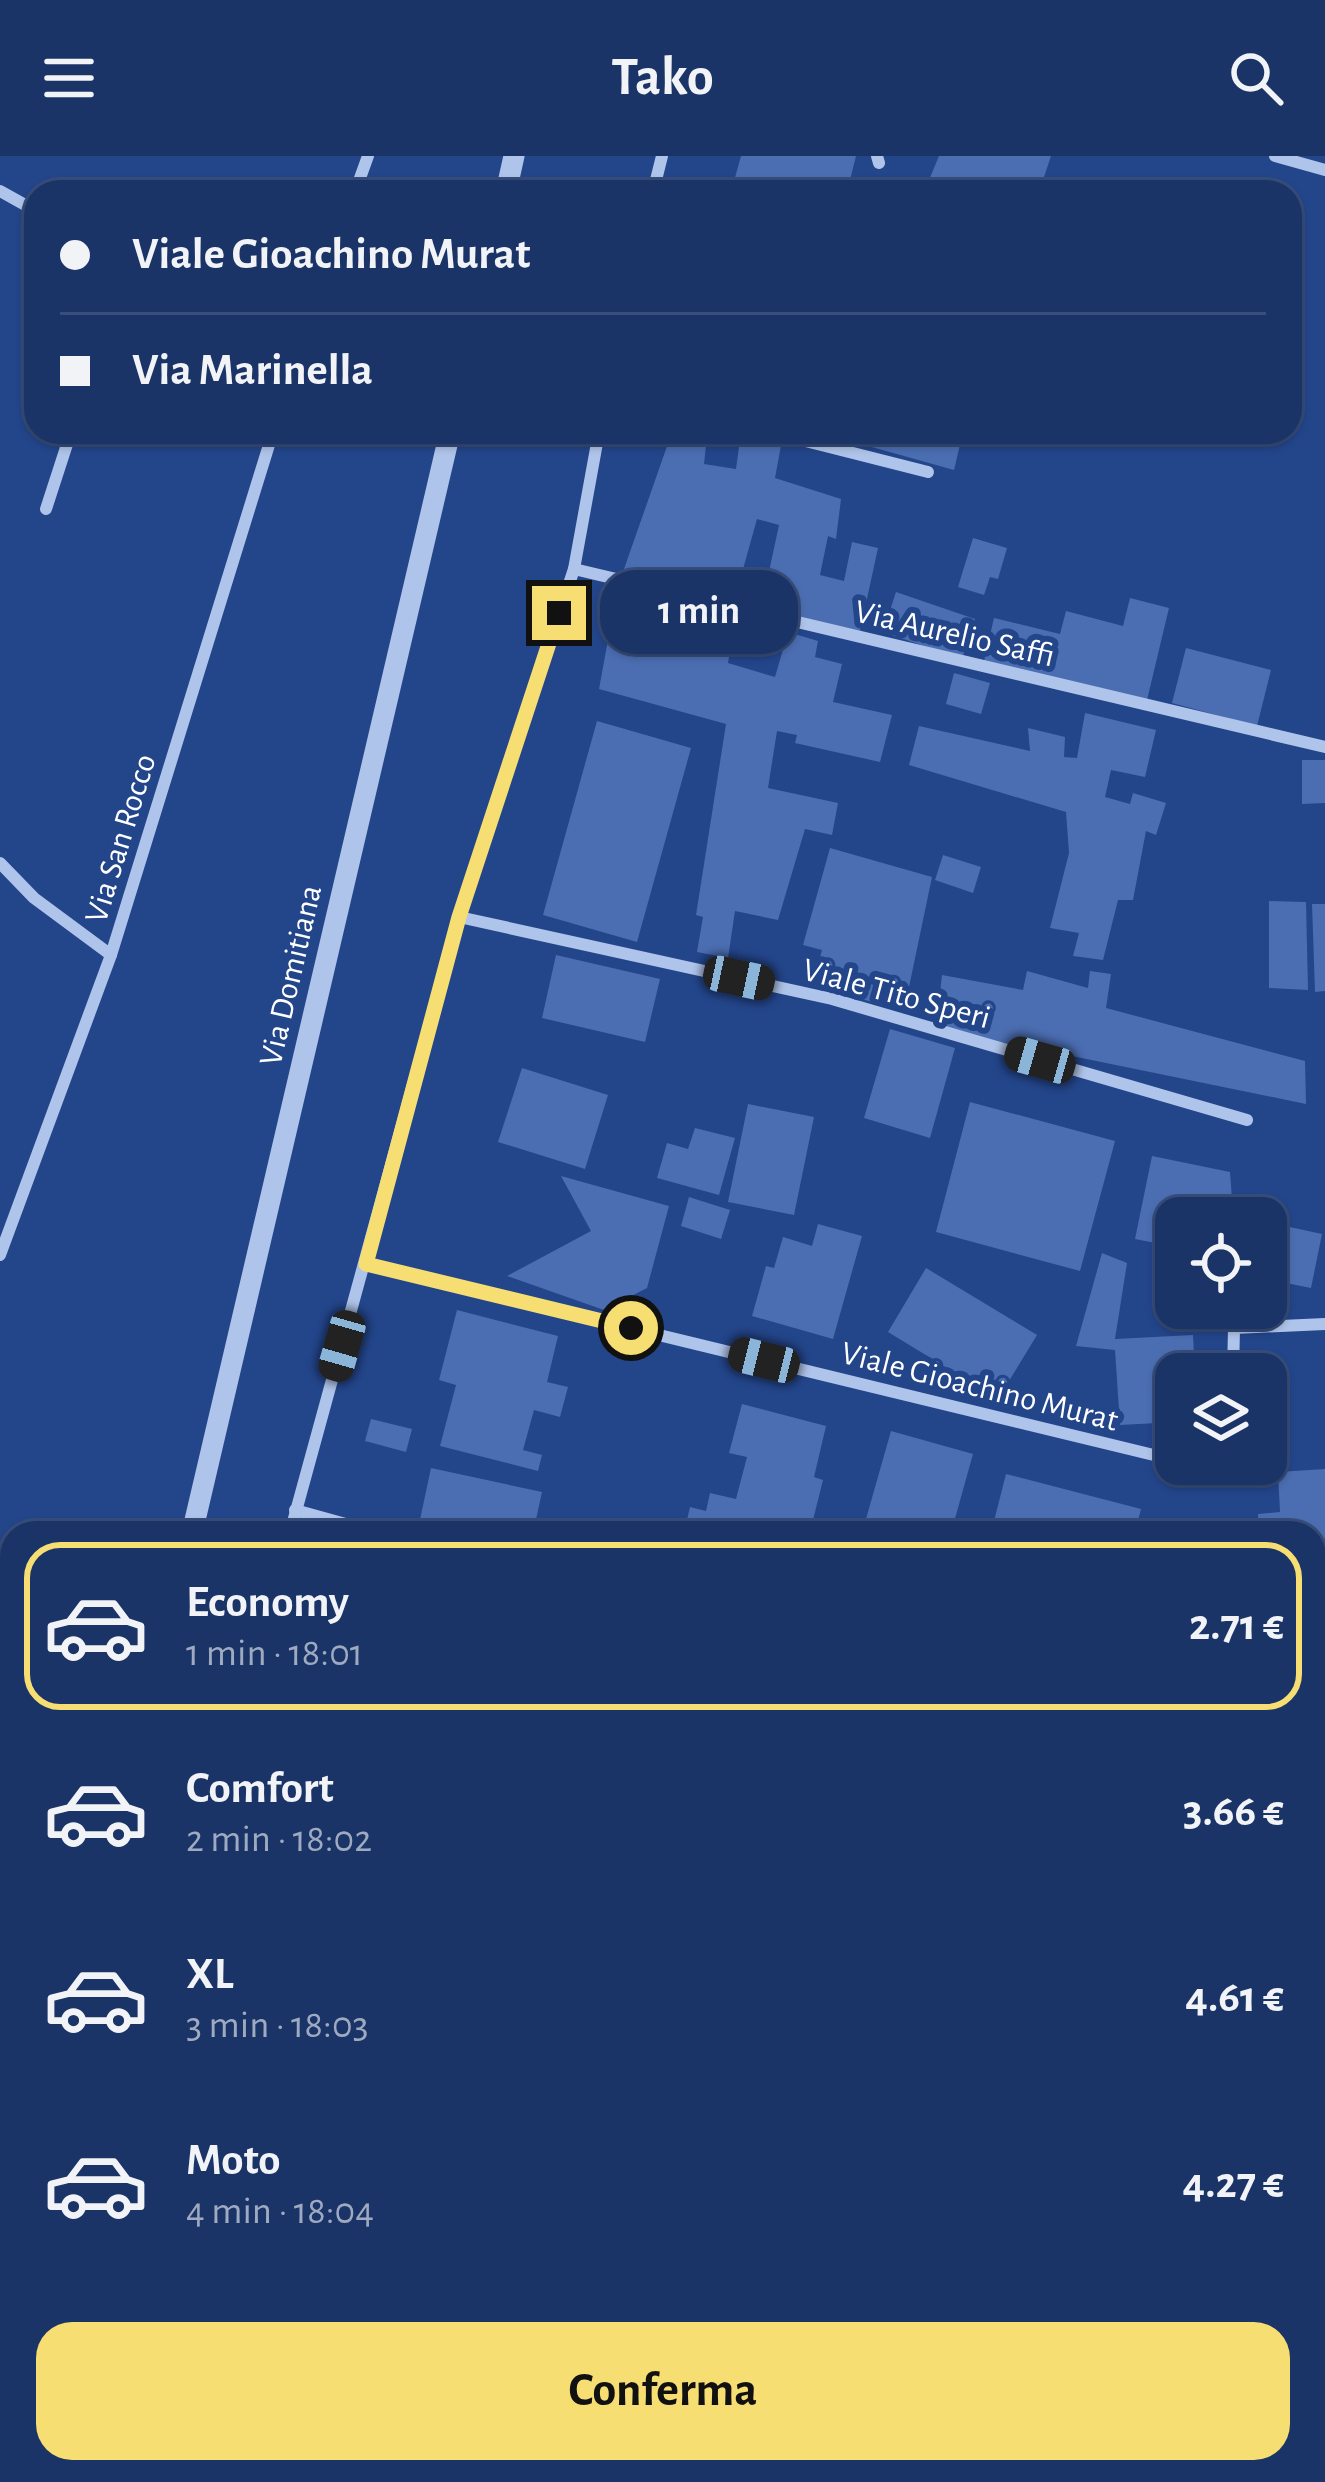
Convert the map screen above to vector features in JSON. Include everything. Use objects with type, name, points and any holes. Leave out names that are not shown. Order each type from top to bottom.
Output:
[{"type":"street","points":[[1275,156],[1325,170]]},
{"type":"street","points":[[46,508],[67,444]]},
{"type":"street","name":"Via San Rocco","points":[[0,1255],[112,956],[269,444]]},
{"type":"street","name":"Via Domitiana","points":[[195,1521],[447,444]]},
{"type":"street","points":[[293,1521],[459,917],[574,569],[597,444]]},
{"type":"street","points":[[817,444],[928,472]]},
{"type":"street","name":"Via Aurelio Saffi","points":[[574,569],[1325,748]]},
{"type":"street","points":[[0,863],[34,898],[112,956]]},
{"type":"street","name":"Viale Tito Speri","points":[[459,917],[832,999],[1247,1120]]},
{"type":"street","name":"Viale Gioachino Murat","points":[[366,1264],[1155,1455]]},
{"type":"street","points":[[1233,1353],[1234,1328],[1325,1324]]},
{"type":"street","points":[[296,1510],[335,1521]]},
{"type":"building","points":[[741,156],[856,156],[850,180],[734,180]]},
{"type":"building","points":[[939,156],[1051,156],[1043,180],[929,180]]},
{"type":"building","points":[[668,444],[706,444],[704,464],[736,469],[739,444],[781,444],[775,478],[841,499],[836,539],[828,536],[820,575],[844,581],[852,542],[878,548],[860,631],[761,609],[779,525],[757,519],[735,598],[624,569]]},
{"type":"building","points":[[861,444],[960,444],[954,470]]},
{"type":"building","points":[[973,538],[1007,548],[998,579],[990,577],[984,595],[958,587]]},
{"type":"building","points":[[896,592],[975,619],[962,659],[883,632]]},
{"type":"building","points":[[616,596],[735,620],[728,663],[775,677],[788,632],[818,641],[815,657],[842,664],[833,702],[892,715],[880,762],[795,743],[797,735],[777,731],[768,788],[838,803],[832,835],[805,829],[778,920],[735,911],[728,958],[697,952],[703,917],[696,915],[726,724],[599,689]]},
{"type":"building","points":[[1130,598],[1169,608],[1147,700],[984,661],[994,618],[1060,634],[1066,611],[1123,626]]},
{"type":"building","points":[[1186,648],[1271,670],[1257,726],[1172,703]]},
{"type":"building","points":[[954,673],[990,683],[981,714],[946,704]]},
{"type":"building","points":[[1085,713],[1156,730],[1145,777],[1111,770],[1105,797],[1130,804],[1133,793],[1166,803],[1156,835],[1146,831],[1133,900],[1118,900],[1103,960],[1073,956],[1079,933],[1050,928],[1069,853],[1066,812],[909,765],[919,726],[1030,751],[1028,728],[1065,737],[1064,757],[1077,758]]},
{"type":"building","points":[[597,721],[691,748],[637,942],[543,915]]},
{"type":"building","points":[[1302,760],[1325,760],[1325,803],[1302,804]]},
{"type":"building","points":[[830,848],[932,877],[904,1011],[812,985],[822,950],[803,945]]},
{"type":"building","points":[[943,855],[981,867],[973,893],[935,880]]},
{"type":"building","points":[[1269,901],[1306,902],[1308,990],[1269,988]]},
{"type":"building","points":[[1312,904],[1325,904],[1325,991],[1315,992]]},
{"type":"building","points":[[556,955],[660,979],[645,1042],[542,1018]]},
{"type":"building","points":[[1027,971],[1088,988],[1090,971],[1111,974],[1106,1008],[1305,1061],[1306,1104],[1067,1055],[1062,1061],[936,1026],[942,975],[1023,990]]},
{"type":"building","points":[[890,1029],[955,1048],[930,1138],[864,1118]]},
{"type":"building","points":[[522,1068],[608,1095],[585,1169],[498,1142]]},
{"type":"building","points":[[970,1102],[1115,1141],[1080,1271],[936,1232]]},
{"type":"building","points":[[748,1104],[814,1117],[794,1215],[728,1202]]},
{"type":"building","points":[[695,1128],[735,1138],[719,1195],[657,1178],[667,1143],[688,1149]]},
{"type":"building","points":[[1152,1156],[1230,1172],[1232,1197],[1155,1197],[1155,1243],[1135,1239]]},
{"type":"building","points":[[561,1176],[669,1206],[647,1288],[604,1310],[507,1276],[591,1231]]},
{"type":"building","points":[[689,1197],[730,1210],[721,1239],[681,1226]]},
{"type":"building","points":[[818,1224],[862,1236],[833,1339],[752,1316],[766,1266],[774,1268],[783,1237],[812,1246]]},
{"type":"building","points":[[1287,1226],[1322,1234],[1311,1288],[1287,1283]]},
{"type":"building","points":[[1102,1253],[1127,1263],[1115,1339],[1193,1335],[1194,1353],[1155,1353],[1155,1423],[1120,1425],[1115,1350],[1076,1346]]},
{"type":"building","points":[[926,1268],[1037,1335],[998,1399],[888,1332]]},
{"type":"building","points":[[457,1310],[558,1336],[547,1382],[568,1387],[560,1417],[534,1410],[523,1450],[542,1455],[538,1471],[440,1446],[456,1385],[439,1380]]},
{"type":"building","points":[[742,1404],[826,1426],[814,1477],[823,1480],[813,1521],[687,1521],[690,1507],[706,1511],[710,1493],[736,1499],[747,1457],[729,1453]]},
{"type":"building","points":[[371,1419],[412,1429],[406,1452],[365,1441]]},
{"type":"building","points":[[891,1431],[973,1454],[954,1521],[865,1521]]},
{"type":"building","points":[[431,1468],[542,1492],[536,1521],[420,1521]]},
{"type":"building","points":[[1325,1469],[1325,1521],[1258,1521],[1258,1514],[1280,1512],[1279,1485],[1287,1485],[1287,1471]]},
{"type":"building","points":[[1006,1474],[1141,1509],[1138,1521],[994,1521]]},
{"type":"route","points":[[559,613],[459,917],[366,1264],[631,1328]]}]
